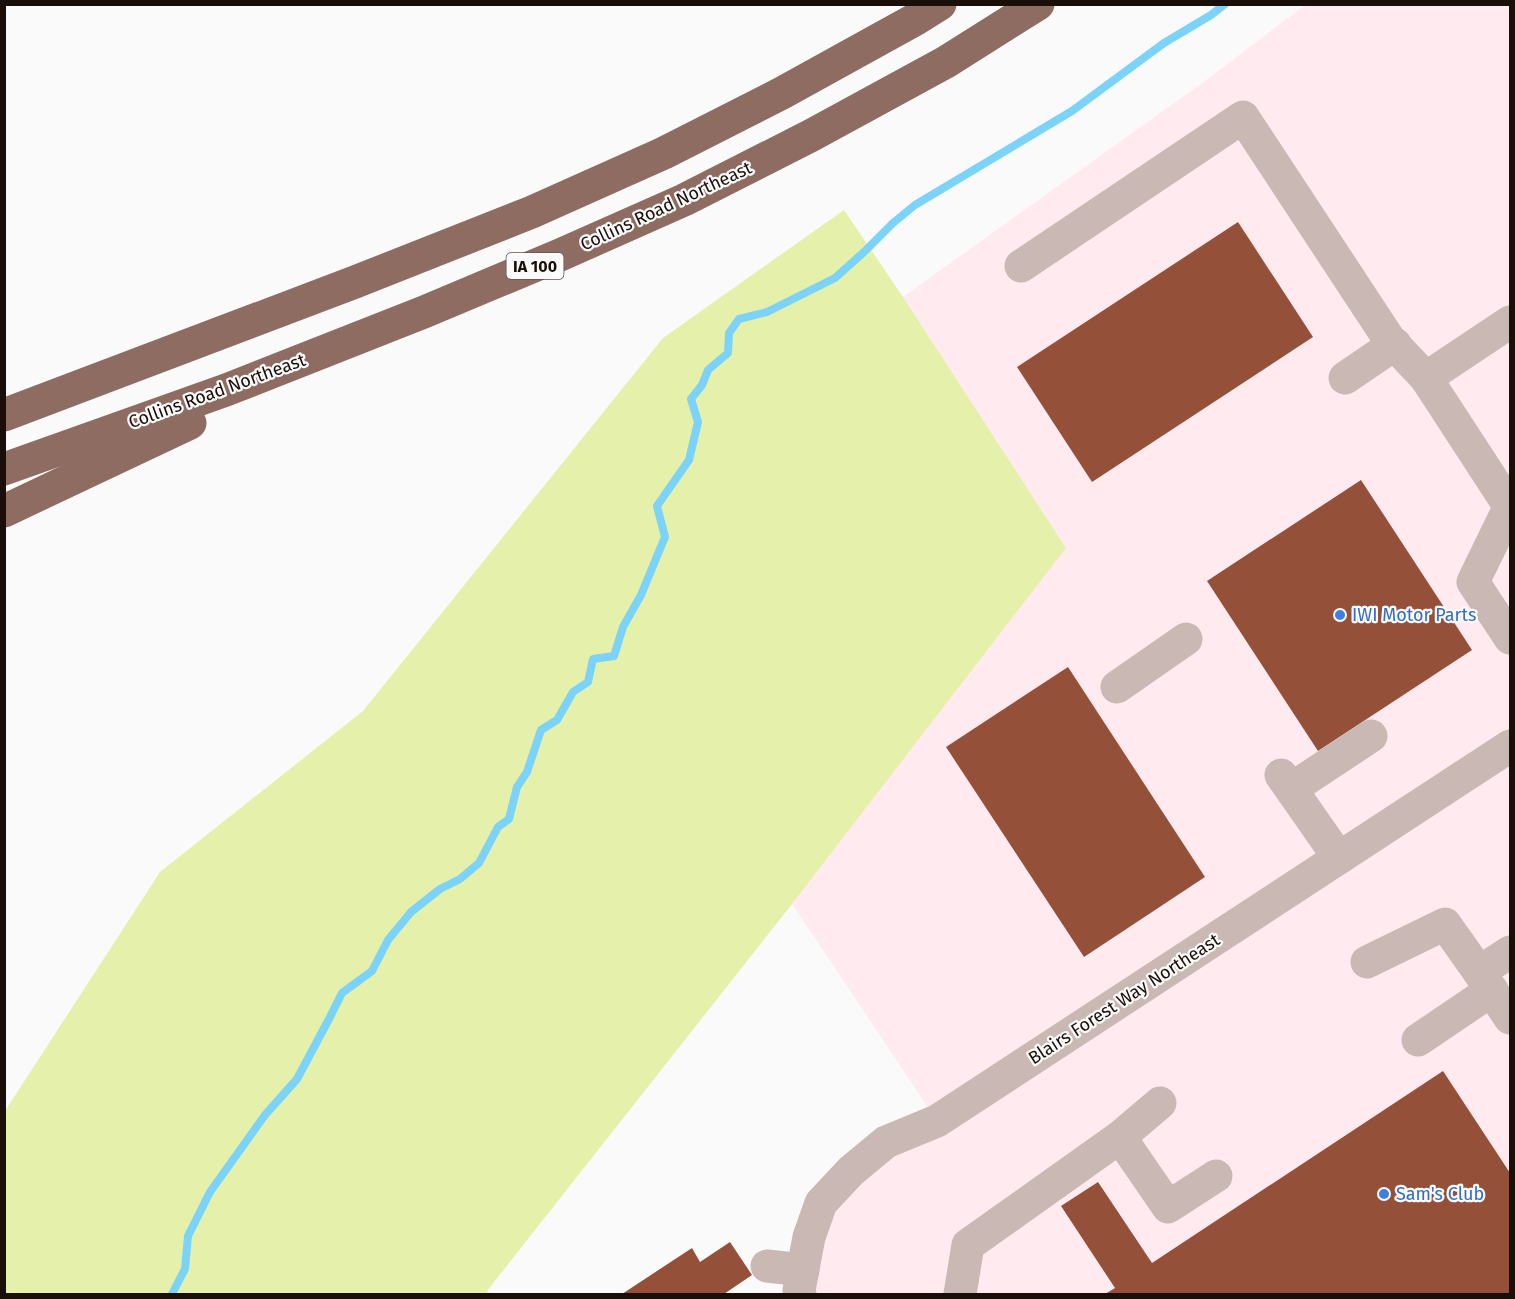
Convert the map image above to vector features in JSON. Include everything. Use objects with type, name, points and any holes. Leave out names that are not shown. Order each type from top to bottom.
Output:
[{"type":"highway","points":[[4,415],[532,212],[664,153],[782,93],[916,20],[940,4]]},
{"type":"highway","name":"Collins Road Northeast","points":[[4,469],[226,390],[424,312],[684,200],[812,135],[946,62],[1038,4]]},
{"type":"highway","points":[[4,511],[424,312]]},
{"type":"highway","points":[[4,393],[245,324]]},
{"type":"street","points":[[1021,266],[1243,117],[1383,329],[1426,378],[1510,506],[1473,582],[1510,638]]},
{"type":"street","points":[[1426,378],[1510,322]]},
{"type":"street","points":[[1345,378],[1395,344]]},
{"type":"street","points":[[1117,687],[1186,639]]},
{"type":"street","points":[[1339,858],[1286,782],[1371,736]]},
{"type":"street","name":"Blairs Forest Way Northeast","points":[[802,1282],[809,1237],[821,1203],[851,1171],[886,1142],[937,1122],[1078,1015],[1339,858],[1510,746]]},
{"type":"street","points":[[1367,962],[1445,924],[1510,1018]]},
{"type":"street","points":[[1418,1041],[1486,981],[1510,952]]},
{"type":"street","points":[[962,1292],[968,1245],[1120,1137],[1160,1103]]},
{"type":"street","points":[[1120,1137],[1168,1207],[1216,1176]]},
{"type":"street","points":[[767,1266],[802,1282]]},
{"type":"shaded area","points":[[1305,5],[1510,5],[1510,1294],[800,1294],[821,1203],[937,1121],[792,904],[1066,548],[903,297],[1202,83]]},
{"type":"green space","points":[[844,210],[1066,548],[792,904],[487,1291],[489,1294],[5,1294],[5,1111],[160,872],[363,711],[663,338]]},
{"type":"building","points":[[1238,222],[1313,337],[1092,482],[1017,367]]},
{"type":"building","name":"IWI Motor Parts","points":[[1361,480],[1472,650],[1318,751],[1207,581]]},
{"type":"building","points":[[1068,667],[1205,877],[1084,957],[946,747]]},
{"type":"building","name":"Sam's Club","points":[[1443,1071],[1510,1173],[1510,1294],[1105,1294],[1115,1288],[1061,1206],[1098,1182],[1152,1263]]},
{"type":"building","points":[[730,1242],[752,1275],[724,1294],[622,1294],[692,1248],[700,1262]]},
{"type":"waterway","points":[[172,1294],[185,1269],[188,1236],[210,1192],[265,1115],[297,1079],[342,993],[372,971],[388,940],[411,912],[440,889],[460,879],[479,863],[498,827],[509,819],[517,787],[527,772],[541,730],[557,720],[573,692],[588,682],[593,659],[614,656],[623,627],[641,595],[665,537],[657,506],[689,460],[698,422],[691,399],[702,385],[708,370],[728,353],[729,333],[739,319],[767,312],[835,278],[915,205],[1072,111],[1164,43],[1225,4]]},
{"type":"place","name":"IWI Motor Parts","points":[[1340,615]]},
{"type":"place","name":"Sam's Club","points":[[1384,1194]]}]
